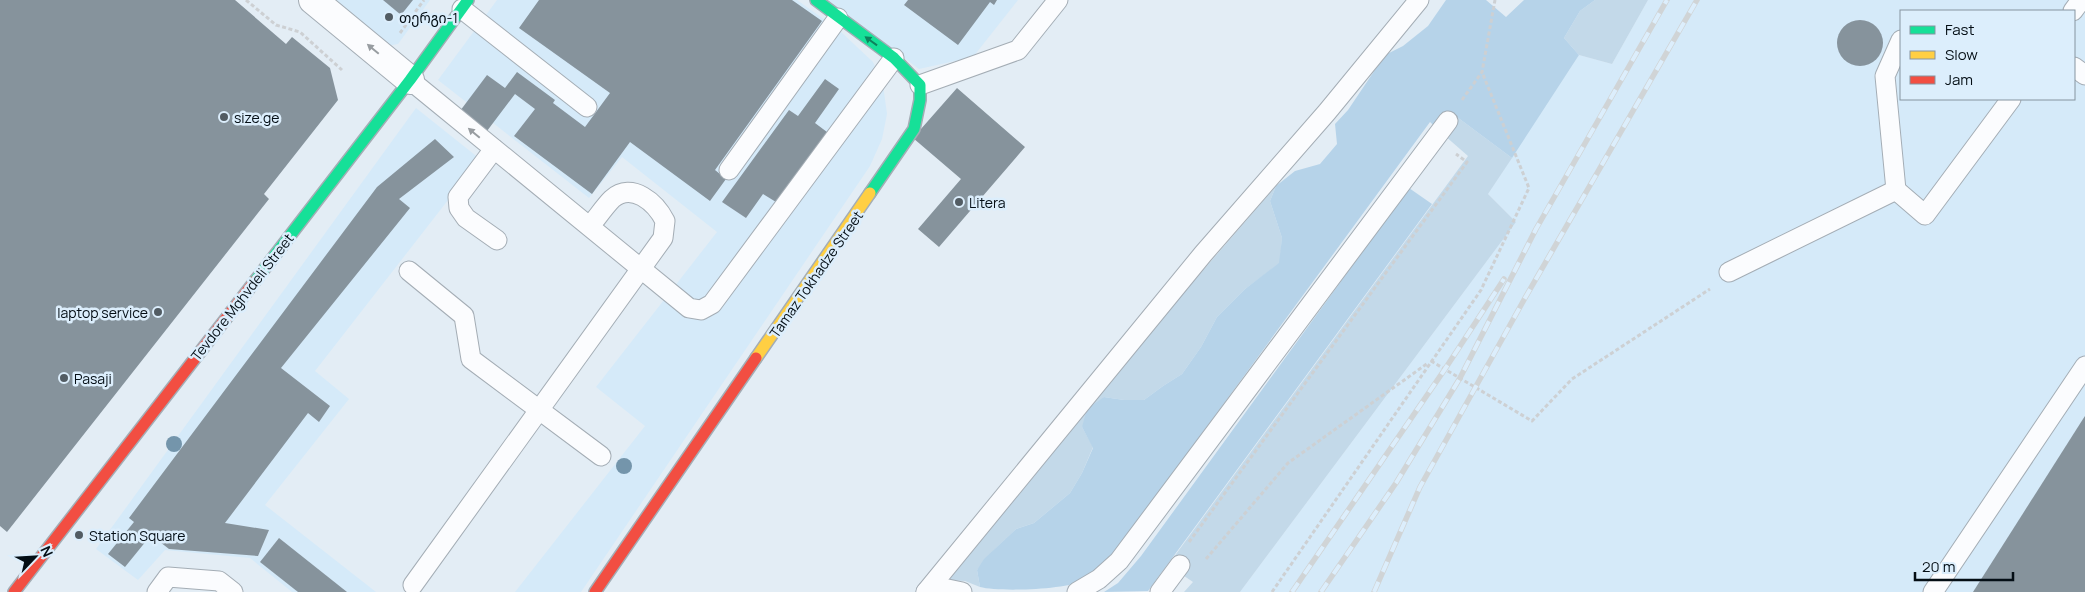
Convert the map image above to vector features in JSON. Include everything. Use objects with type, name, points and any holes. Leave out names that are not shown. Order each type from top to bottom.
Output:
[{"type":"street","points":[[313,0],[410,80]]},
{"type":"street","name":"Tevdore Mghvdeli Street","points":[[14,592],[410,80],[465,4]]},
{"type":"street","points":[[831,7],[894,58],[920,85]]},
{"type":"street","name":"Tamaz Tokhadze Street","points":[[594,592],[900,152],[914,130],[920,100],[920,85]]},
{"type":"lane","points":[[920,85],[1018,50],[1058,0]]},
{"type":"lane","points":[[926,592],[1203,254],[1327,112],[1419,0]]},
{"type":"lane","points":[[465,4],[587,107]]},
{"type":"lane","points":[[729,170],[831,7]]},
{"type":"lane","points":[[1900,42],[1886,76],[1896,190],[1925,215],[2010,100]]},
{"type":"lane","points":[[410,80],[689,308],[701,310],[712,304],[894,58]]},
{"type":"lane","points":[[1077,592],[1099,580],[1119,561],[1448,121]]},
{"type":"lane","points":[[494,149],[458,197],[459,208],[466,218],[497,240]]},
{"type":"lane","points":[[1729,272],[1896,190]]},
{"type":"lane","points":[[413,585],[663,238],[665,220],[649,200],[635,193],[623,193],[613,198],[590,226]]},
{"type":"lane","points":[[409,271],[464,316],[471,359],[601,456]]},
{"type":"lane","points":[[1933,592],[2085,366]]},
{"type":"lane","points":[[1160,592],[1180,565]]},
{"type":"lane","points":[[157,592],[168,577],[219,581],[233,592]]},
{"type":"lane","points":[[926,592],[943,588],[962,592]]},
{"type":"path","points":[[246,0],[276,25],[300,32],[342,70]]},
{"type":"path","points":[[394,28],[400,33],[424,0]]},
{"type":"path","points":[[1448,121],[1482,72],[1495,0]]},
{"type":"path","points":[[1272,592],[1481,290],[1529,188],[1482,72]]},
{"type":"path","points":[[1431,361],[1288,463],[1193,575],[1175,560],[1467,162]]},
{"type":"path","points":[[1431,361],[1532,421],[1572,379],[1706,292],[1729,272]]},
{"type":"shaded area","points":[[332,0],[430,0],[398,44],[387,46]]},
{"type":"shaded area","points":[[497,0],[797,0],[839,30],[873,62],[883,85],[887,114],[882,139],[870,166],[581,592],[515,592],[645,426],[596,387],[717,232],[622,157],[589,198],[438,80]]},
{"type":"shaded area","points":[[827,0],[1018,0],[973,57],[919,69]]},
{"type":"shaded area","points":[[1446,0],[1486,0],[1506,17],[1524,0],[1595,0],[1580,11],[1564,38],[1579,55],[1512,158],[1457,117],[1444,135],[1430,122],[1103,566],[1086,580],[1063,586],[1016,590],[980,587],[977,570],[984,559],[1016,529],[1034,523],[1070,493],[1082,473],[1093,448],[1082,427],[1087,409],[1104,397],[1144,400],[1182,374],[1201,347],[1217,317],[1245,289],[1279,263],[1282,238],[1270,201],[1276,186],[1295,171],[1320,164],[1337,144],[1335,124],[1348,110],[1385,55],[1403,46],[1428,26]]},
{"type":"shaded area","points":[[1595,0],[1648,0],[1612,64],[1579,55],[1564,38],[1580,11]]},
{"type":"shaded area","points":[[1648,0],[2085,0],[2085,592],[1240,592],[1516,222],[1488,194],[1579,55],[1612,64]]},
{"type":"shaded area","points":[[416,108],[480,159],[315,371],[349,399],[265,505],[376,592],[292,592],[250,558],[165,550],[138,580],[96,549]]},
{"type":"shaded area","points":[[1457,117],[1512,158],[1488,194],[1516,222],[1240,592],[1184,592],[1193,582],[1168,565],[1468,156],[1444,135]]},
{"type":"shaded area","points":[[1276,186],[1270,201],[1282,238],[1280,263],[1245,289],[1217,317],[1201,347],[1182,374],[1144,400],[1104,397],[1082,427],[1093,447],[1082,473],[1070,493],[1034,523],[1016,529],[995,549],[977,570],[980,587],[965,581],[945,580],[1104,385]]},
{"type":"shaded area","points":[[1409,188],[1432,204],[1148,591],[1104,592],[1118,583],[1141,556]]},
{"type":"building","name":"Pasaji","points":[[0,0],[235,0],[286,44],[292,37],[330,68],[338,100],[264,194],[269,199],[7,532],[0,526]]},
{"type":"building","points":[[383,0],[413,0],[401,15]]},
{"type":"building","points":[[539,0],[792,0],[822,21],[715,170],[726,179],[710,201],[630,142],[592,194],[514,136],[535,109],[515,94],[487,131],[460,111],[487,75],[505,88],[517,72],[555,100],[553,103],[585,127],[610,93],[519,28]]},
{"type":"building","points":[[908,0],[997,0],[994,5],[990,2],[958,45],[904,5]]},
{"type":"building","points":[[1865,20],[1877,26],[1882,34],[1882,52],[1877,60],[1869,65],[1855,66],[1843,60],[1838,52],[1837,38],[1843,26],[1851,21]]},
{"type":"building","points":[[825,79],[839,89],[815,123],[827,132],[776,202],[763,194],[746,218],[722,202],[789,110],[798,116]]},
{"type":"building","points":[[957,88],[1025,147],[939,247],[918,229],[961,179],[913,138]]},
{"type":"building","points":[[435,139],[454,157],[399,199],[410,208],[281,368],[330,406],[319,422],[308,413],[225,523],[269,530],[258,556],[169,549],[151,535],[125,567],[108,554],[134,522],[129,518],[377,187]]},
{"type":"building","points":[[2085,416],[2085,592],[1973,592],[2083,419]]},
{"type":"building","points":[[279,538],[347,592],[298,592],[260,562]]},
{"type":"railway","points":[[1321,592],[1396,483],[1460,378],[1536,229],[1667,0]]},
{"type":"railway","points":[[1374,592],[1420,487],[1525,298],[1697,0]]},
{"type":"railway","points":[[1292,592],[1445,369],[1504,279]]},
{"type":"traffic: fast","points":[[255,281],[410,80],[468,0]]},
{"type":"traffic: fast","points":[[816,0],[894,58],[920,85],[920,100],[914,129],[870,193]]},
{"type":"traffic: slow","points":[[756,358],[870,193]]},
{"type":"traffic: jam","points":[[14,592],[255,281]]},
{"type":"traffic: jam","points":[[595,592],[756,358]]},
{"type":"place","name":"თერგი-1","points":[[389,17]]},
{"type":"place","name":"size.ge","points":[[224,117]]},
{"type":"place","name":"Litera","points":[[959,202]]},
{"type":"place","name":"laptop service","points":[[158,312]]},
{"type":"place","name":"Pasaji","points":[[64,378]]},
{"type":"place","name":"Station Square","points":[[79,535]]}]
